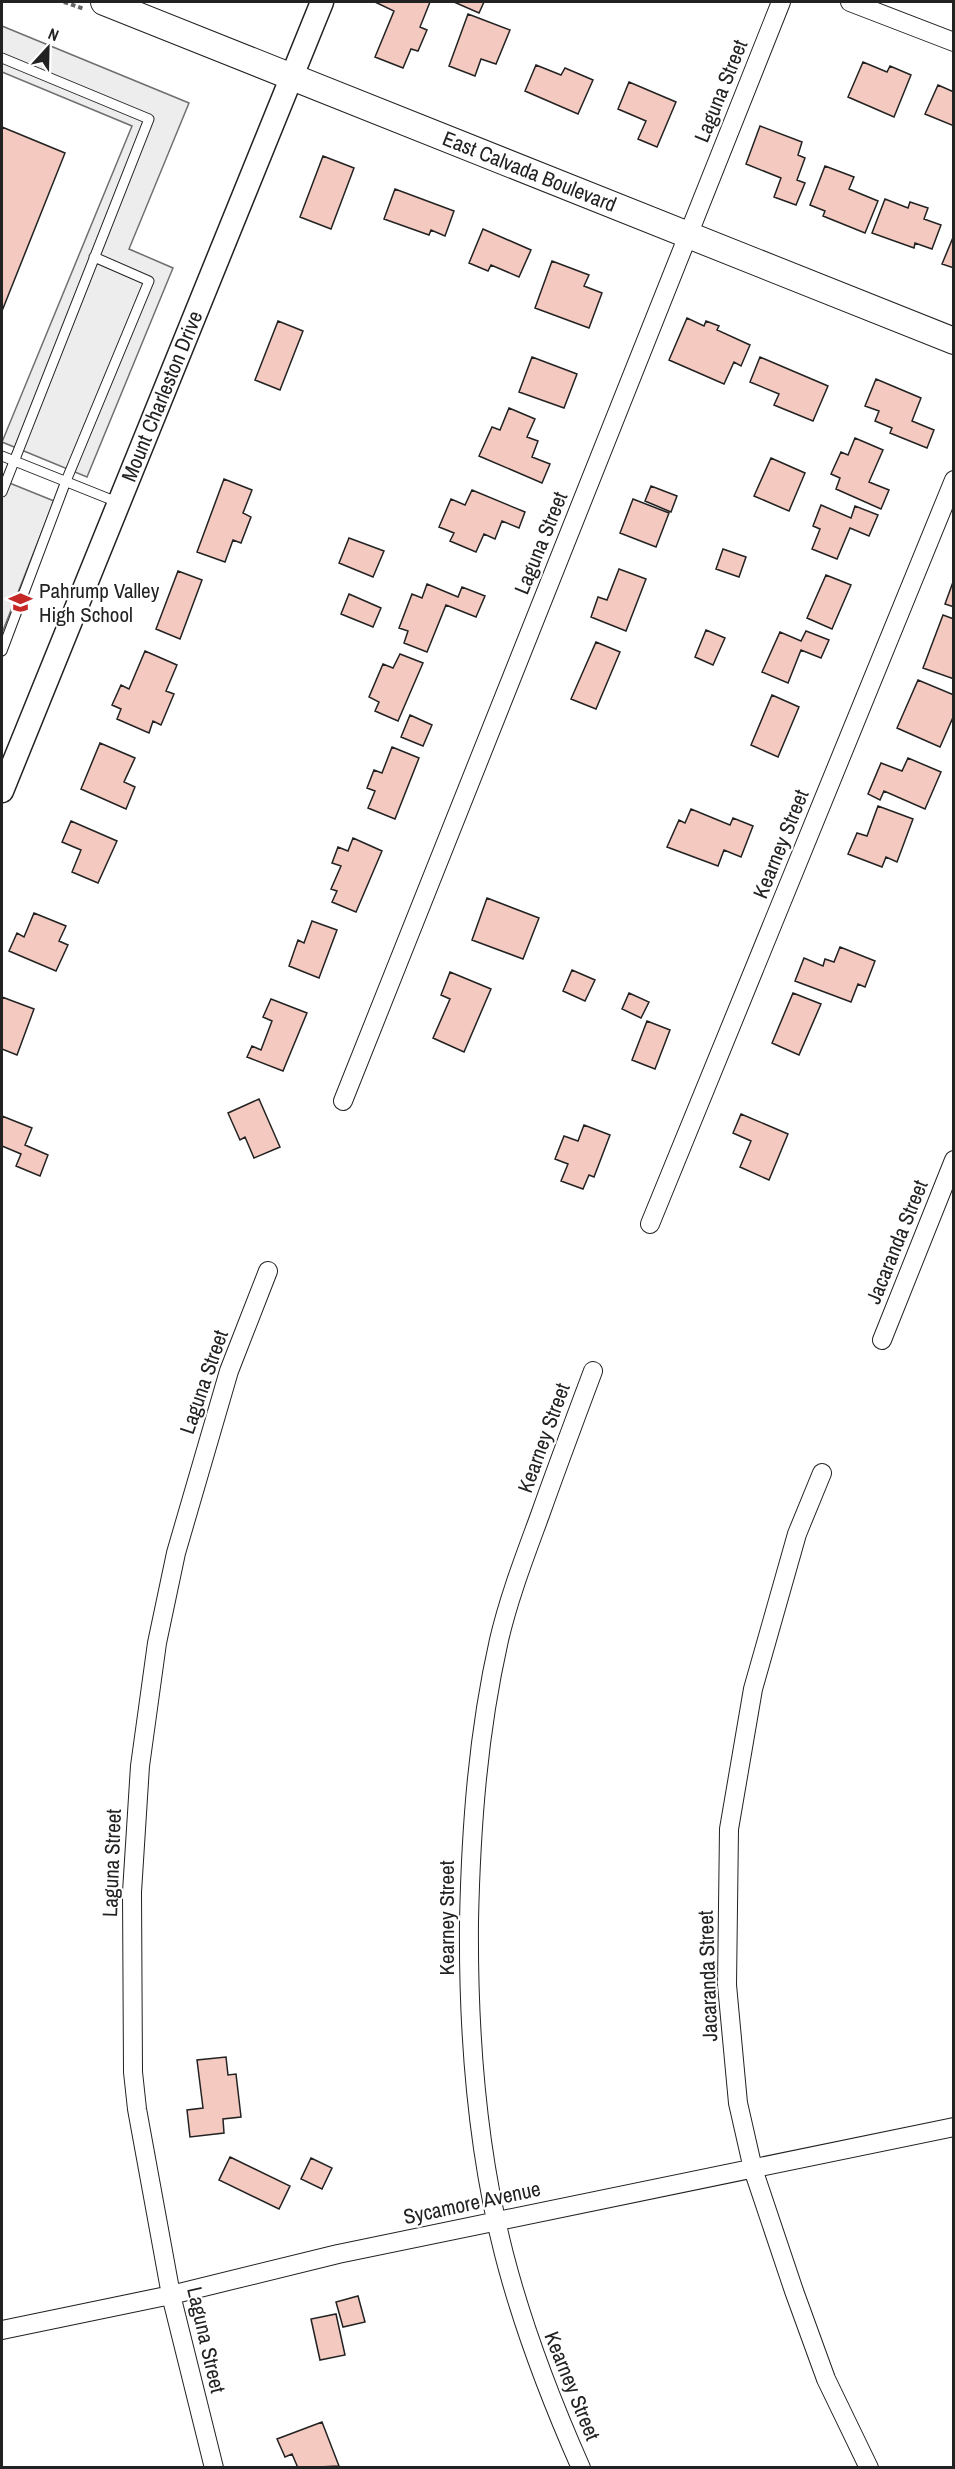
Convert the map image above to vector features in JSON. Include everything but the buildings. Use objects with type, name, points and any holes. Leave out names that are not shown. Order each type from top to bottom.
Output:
[{"type":"main road","name":"East Calvada Boulevard","points":[[104,2],[293,75],[954,341]]},
{"type":"street","name":"Mount Charleston Drive","points":[[2,791],[117,502],[322,2]]},
{"type":"street","name":"Laguna Street","points":[[343,1101],[781,2]]},
{"type":"street","points":[[850,2],[954,42]]},
{"type":"street","name":"Kearney Street","points":[[650,1224],[954,480]]},
{"type":"street","name":"Jacaranda Street","points":[[882,1340],[954,1160]]},
{"type":"street","name":"Laguna Street","points":[[214,2468],[171,2295],[137,2109],[133,2072],[132,1892],[140,1766],[157,1643],[176,1552],[229,1371],[268,1271]]},
{"type":"street","name":"Kearney Street","points":[[581,2468],[551,2400],[532,2349],[504,2254],[497,2221],[474,2083],[469,1973],[470,1841],[480,1739],[500,1638],[515,1581],[593,1371]]},
{"type":"street","name":"Jacaranda Street","points":[[822,1473],[797,1534],[753,1689],[729,1829],[727,1985],[738,2103],[753,2169],[826,2379],[869,2468]]},
{"type":"street","name":"Sycamore Avenue","points":[[2,2330],[171,2295],[338,2254],[954,2127]]},
{"type":"lane","points":[[2,58],[149,119],[2,492]]},
{"type":"lane","points":[[2,651],[66,481],[149,281],[94,257]]},
{"type":"lane","points":[[2,456],[117,502]]},
{"type":"shaded area","points":[[2,26],[189,103],[129,249],[173,268],[87,477],[2,442],[132,126],[2,72]]},
{"type":"shaded area","points":[[2,480],[54,501],[2,633]]},
{"type":"place","name":"Pahrump Valley High School","points":[[21,603]]}]
